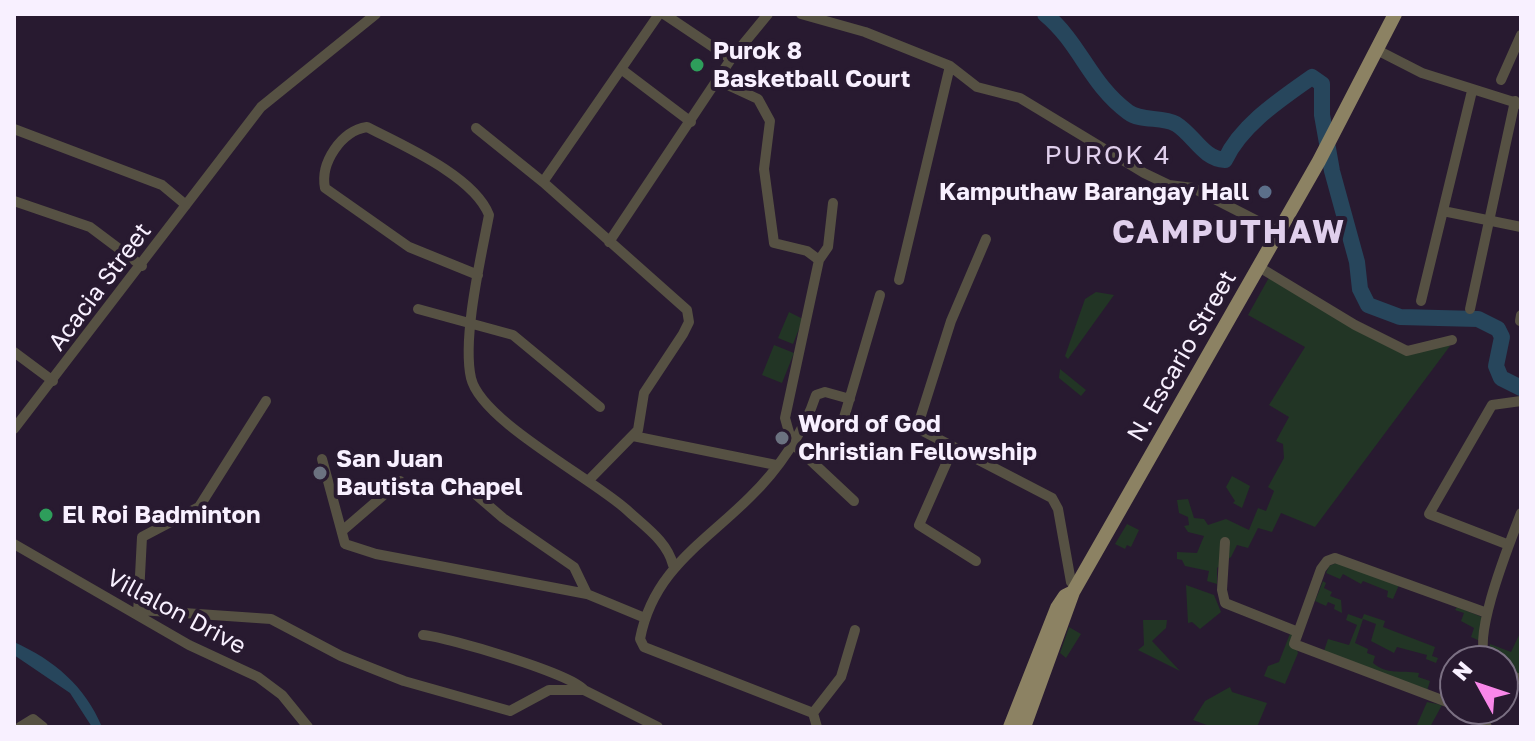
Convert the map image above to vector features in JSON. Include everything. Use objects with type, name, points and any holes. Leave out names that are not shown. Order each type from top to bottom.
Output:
[{"type":"main road","name":"N. Escario Street","points":[[1024,727],[1074,589],[1319,161],[1395,14]]},
{"type":"main road","name":"N. Escario Street","points":[[1010,727],[1057,608],[1074,589]]},
{"type":"street","name":"Acacia Street","points":[[14,429],[261,107],[376,14]]},
{"type":"street","points":[[543,182],[661,14],[731,59]]},
{"type":"street","points":[[609,242],[731,59],[768,14]]},
{"type":"street","points":[[801,14],[865,32],[950,66],[977,87],[1031,104],[1144,173],[1169,185],[1201,192],[1279,232]]},
{"type":"street","points":[[1501,80],[1521,35]]},
{"type":"street","points":[[1377,50],[1422,73],[1518,103],[1470,309]]},
{"type":"street","points":[[899,280],[950,66]]},
{"type":"street","points":[[621,69],[691,122]]},
{"type":"street","points":[[717,80],[758,99],[770,121],[764,169],[774,243],[807,251],[819,260]]},
{"type":"street","points":[[1421,301],[1472,91]]},
{"type":"street","points":[[478,275],[409,247],[325,188],[324,173],[346,134],[367,127],[432,161],[482,201],[489,215],[472,325],[470,366],[475,389],[511,426],[588,481],[661,541],[669,551],[673,565]]},
{"type":"street","points":[[476,128],[543,182],[687,310],[689,322],[648,384],[638,430],[588,481]]},
{"type":"street","points":[[14,129],[162,185],[186,205]]},
{"type":"street","points":[[14,201],[90,227],[142,266]]},
{"type":"street","points":[[833,203],[828,247],[819,260],[785,412],[792,443],[854,501]]},
{"type":"street","points":[[1443,211],[1521,227]]},
{"type":"street","points":[[986,239],[951,321],[916,424],[919,432],[1052,498],[1058,509],[1074,589]]},
{"type":"street","points":[[1259,267],[1355,325],[1407,351],[1452,340]]},
{"type":"street","points":[[843,421],[880,295]]},
{"type":"street","points":[[418,309],[513,335],[600,407]]},
{"type":"street","points":[[14,352],[53,381]]},
{"type":"street","points":[[813,713],[644,647],[640,639],[645,618],[673,565],[753,495],[808,419],[816,395],[825,392],[850,399]]},
{"type":"street","points":[[266,401],[199,507],[142,537],[139,613],[271,619],[341,656],[404,681],[510,711],[549,690],[584,690]]},
{"type":"street","points":[[1509,545],[1429,514],[1492,405],[1521,401]]},
{"type":"street","points":[[633,436],[776,465]]},
{"type":"street","points":[[953,448],[919,525],[976,561]]},
{"type":"street","points":[[322,459],[345,544],[356,549],[587,594],[645,618]]},
{"type":"street","points":[[342,531],[400,481]]},
{"type":"street","points":[[460,481],[503,518],[574,567],[587,594]]},
{"type":"street","points":[[1482,645],[1487,613],[1521,513]]},
{"type":"street","points":[[1225,542],[1222,590],[1225,603],[1298,632]]},
{"type":"street","name":"Villalon Drive","points":[[14,544],[271,685],[308,727]]},
{"type":"street","points":[[1439,699],[1294,644],[1324,563],[1335,558],[1487,613]]},
{"type":"street","points":[[813,713],[841,677],[855,630]]},
{"type":"street","points":[[423,635],[468,644],[566,678],[658,727]]},
{"type":"street","points":[[813,713],[817,727]]},
{"type":"street","points":[[20,727],[33,719],[43,727]]},
{"type":"green space","points":[[1271,274],[1410,353],[1441,344],[1450,346],[1315,527],[1281,513],[1272,532],[1258,528],[1248,548],[1237,545],[1231,557],[1217,568],[1217,584],[1207,581],[1209,571],[1185,566],[1182,560],[1177,559],[1177,552],[1197,553],[1204,536],[1188,532],[1184,526],[1189,525],[1188,517],[1179,513],[1177,500],[1188,499],[1194,518],[1204,519],[1208,525],[1226,519],[1249,530],[1258,508],[1266,511],[1274,491],[1268,487],[1284,458],[1283,444],[1276,441],[1289,417],[1269,405],[1305,347],[1248,315]]},
{"type":"green space","points":[[1096,292],[1114,295],[1068,359],[1065,356],[1085,299]]},
{"type":"green space","points":[[789,312],[803,319],[793,344],[778,338]]},
{"type":"green space","points":[[774,345],[794,353],[782,383],[762,375]]},
{"type":"green space","points":[[1060,369],[1086,390],[1081,396],[1059,378]]},
{"type":"green space","points":[[1232,476],[1250,486],[1242,508],[1233,503],[1235,501],[1226,487]]},
{"type":"green space","points":[[1127,524],[1139,530],[1131,547],[1127,545],[1125,549],[1115,544]]},
{"type":"green space","points":[[1338,562],[1399,585],[1393,599],[1387,597],[1388,591],[1363,581],[1361,584],[1343,574],[1340,579],[1326,573],[1329,566]]},
{"type":"green space","points":[[1323,581],[1326,583],[1324,588],[1332,592],[1330,596],[1341,600],[1342,613],[1334,609],[1335,605],[1328,602],[1326,606],[1315,601]]},
{"type":"green space","points":[[1186,585],[1214,595],[1221,612],[1200,629],[1192,622],[1188,623]]},
{"type":"green space","points":[[1457,607],[1482,617],[1480,641],[1471,637],[1474,628],[1461,621],[1464,613],[1455,610]]},
{"type":"green space","points":[[1348,614],[1362,619],[1364,614],[1385,621],[1383,627],[1435,647],[1432,656],[1438,658],[1436,663],[1426,659],[1427,655],[1397,647],[1394,653],[1371,641],[1376,624],[1363,619],[1355,643],[1368,649],[1367,653],[1375,656],[1373,663],[1383,669],[1419,673],[1418,677],[1430,681],[1427,691],[1324,651],[1328,639],[1349,645],[1357,625],[1346,620]]},
{"type":"green space","points":[[1143,620],[1167,620],[1166,628],[1152,641],[1180,671],[1138,650],[1144,645]]},
{"type":"green space","points":[[1069,627],[1081,634],[1066,658],[1060,653]]},
{"type":"green space","points":[[1291,631],[1298,653],[1285,684],[1264,676],[1268,666],[1279,662]]},
{"type":"green space","points":[[1521,631],[1521,682],[1519,645],[1514,645]]},
{"type":"green space","points":[[1230,687],[1232,692],[1267,703],[1257,727],[1212,727],[1193,720],[1205,701]]},
{"type":"green space","points":[[1427,702],[1439,704],[1430,727],[1416,727]]},
{"type":"water","points":[[14,642],[42,657],[67,676],[87,699],[102,727],[92,727],[70,693],[14,655]]},
{"type":"waterway","points":[[1045,14],[1068,38],[1104,89],[1128,112],[1176,124],[1217,159],[1225,160],[1251,124],[1300,85],[1312,77],[1322,84],[1322,115],[1332,171],[1357,262],[1360,289],[1368,305],[1400,317],[1478,319],[1498,329],[1502,337],[1496,366],[1501,378],[1521,388]]},
{"type":"place","name":"Purok 8 Basketball Court","points":[[697,65]]},
{"type":"place","name":"Kamputhaw Barangay Hall","points":[[1265,192]]},
{"type":"place","name":"Word of God Christian Fellowship","points":[[782,438]]},
{"type":"place","name":"San Juan Bautista Chapel","points":[[320,473]]},
{"type":"place","name":"El Roi Badminton","points":[[46,515]]},
{"type":"district","name":"PUROK 4","points":[[1108,156]]},
{"type":"district","name":"CAMPUTHAW","points":[[1229,233]]}]
